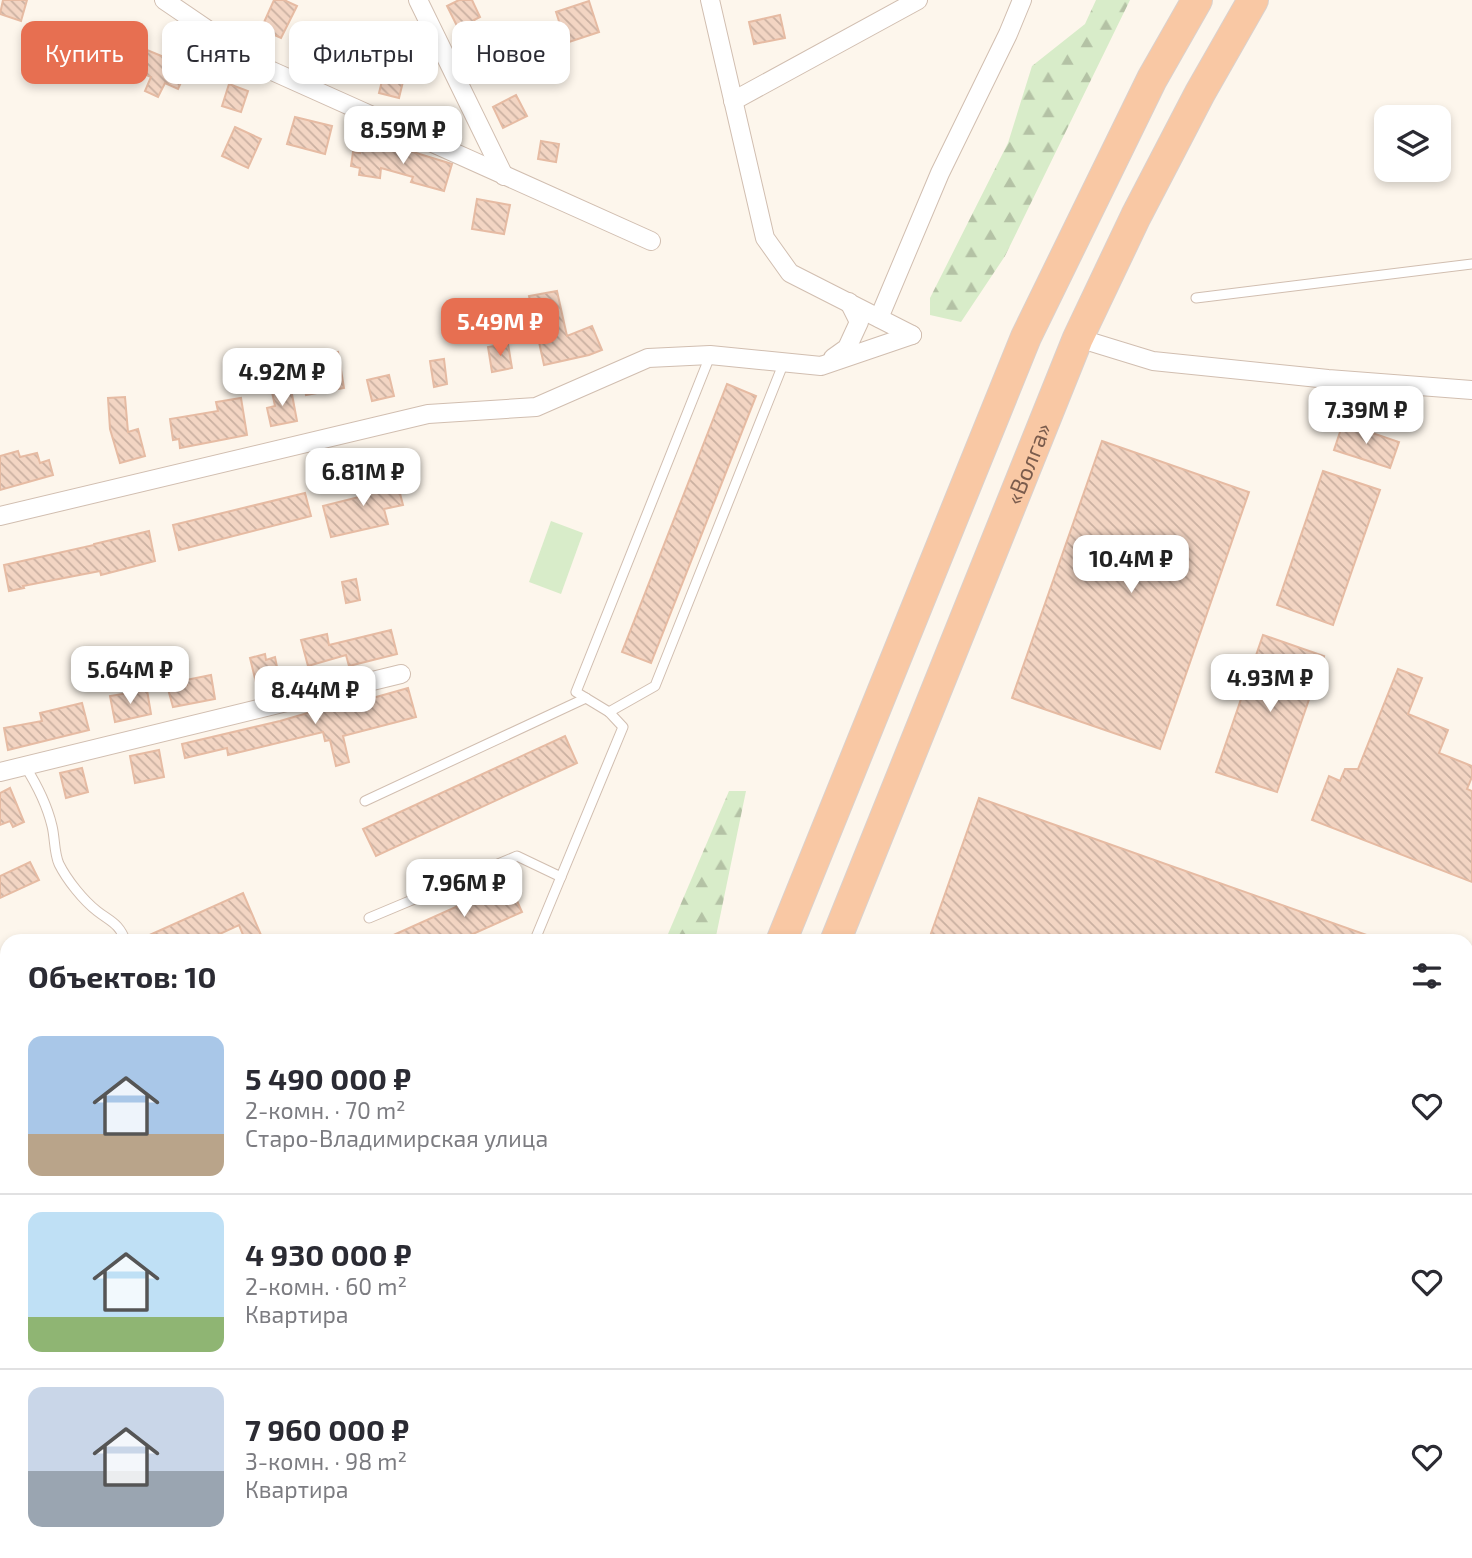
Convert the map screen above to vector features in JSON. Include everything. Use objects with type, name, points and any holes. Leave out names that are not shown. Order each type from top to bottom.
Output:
[{"type":"highway","points":[[784,934],[1026,337],[1152,79],[1198,0]]},
{"type":"highway","name":"«Волга»","points":[[838,934],[1077,338],[1200,93],[1253,0]]},
{"type":"street","points":[[164,0],[261,66],[651,241]]},
{"type":"street","points":[[418,0],[504,176]]},
{"type":"street","points":[[0,516],[428,414],[536,407],[648,358],[710,355],[821,366],[912,335],[790,273],[765,238],[710,0]]},
{"type":"street","points":[[733,101],[918,0]]},
{"type":"street","points":[[879,317],[940,173],[1022,0]]},
{"type":"street","points":[[821,366],[848,348],[859,322],[849,302]]},
{"type":"street","points":[[1077,338],[1153,361],[1472,390]]},
{"type":"street","points":[[0,772],[401,674]]},
{"type":"lane","points":[[1196,298],[1472,264]]},
{"type":"lane","points":[[537,934],[623,727],[609,712],[576,692],[710,355]]},
{"type":"lane","points":[[609,712],[655,686],[784,362]]},
{"type":"lane","points":[[365,801],[586,698]]},
{"type":"lane","points":[[25,766],[38,787],[52,824],[58,863],[81,897],[98,912],[114,921],[123,934]]},
{"type":"lane","points":[[369,918],[517,856],[561,877]]},
{"type":"green space","points":[[1096,0],[1130,0],[1005,256],[961,322],[930,315],[930,298],[1008,143],[1032,66],[1085,24]]},
{"type":"green space","points":[[551,521],[583,533],[561,594],[529,582]]},
{"type":"green space","points":[[729,791],[746,791],[716,934],[668,934]]},
{"type":"building","points":[[3,0],[27,0],[21,21],[0,14]]},
{"type":"building","points":[[274,0],[284,0],[297,6],[281,38],[275,35],[275,21],[265,21]]},
{"type":"building","points":[[459,0],[472,0],[480,17],[474,21],[454,21],[447,6]]},
{"type":"building","points":[[589,1],[599,32],[570,42],[570,21],[559,21],[556,12]]},
{"type":"building","points":[[780,15],[785,38],[754,44],[749,22]]},
{"type":"building","points":[[148,50],[162,56],[162,84],[164,84],[158,97],[145,91],[151,77],[148,76]]},
{"type":"building","points":[[167,84],[180,84],[178,89]]},
{"type":"building","points":[[229,84],[248,91],[241,112],[222,106]]},
{"type":"building","points":[[381,84],[402,84],[399,98],[379,93]]},
{"type":"building","points":[[516,95],[527,116],[503,128],[493,107]]},
{"type":"building","points":[[295,117],[332,126],[325,154],[287,144]]},
{"type":"building","points":[[235,127],[261,139],[248,168],[222,156]]},
{"type":"building","points":[[541,141],[559,144],[556,162],[538,159]]},
{"type":"building","points":[[360,147],[399,152],[400,148],[452,164],[444,191],[411,182],[413,177],[381,168],[380,178],[359,175],[360,168],[351,166],[353,152],[360,153]]},
{"type":"building","points":[[477,199],[510,205],[504,234],[472,229]]},
{"type":"building","points":[[557,291],[567,336],[592,326],[602,350],[544,365],[529,296]]},
{"type":"building","points":[[508,344],[512,368],[492,372],[488,347]]},
{"type":"building","points":[[338,352],[344,388],[306,395],[299,359]]},
{"type":"building","points":[[444,359],[447,384],[434,387],[430,361]]},
{"type":"building","points":[[389,375],[394,396],[372,401],[367,380]]},
{"type":"building","points":[[727,384],[756,396],[651,663],[622,652]]},
{"type":"building","points":[[291,389],[297,421],[271,426],[267,408],[275,406],[272,392]]},
{"type":"building","points":[[125,397],[128,432],[138,429],[145,456],[120,463],[110,429],[108,398]]},
{"type":"building","points":[[241,398],[247,435],[180,448],[179,439],[173,440],[170,419],[218,411],[216,402]]},
{"type":"building","points":[[1343,423],[1399,442],[1390,468],[1334,450]]},
{"type":"building","points":[[1102,441],[1249,492],[1160,749],[1012,698]]},
{"type":"building","points":[[18,451],[20,457],[37,453],[40,463],[49,460],[53,475],[0,490],[0,456]]},
{"type":"building","points":[[1323,471],[1380,490],[1333,625],[1277,605]]},
{"type":"building","points":[[372,476],[375,487],[397,482],[403,505],[384,509],[388,524],[331,537],[323,506],[359,497],[354,481]]},
{"type":"building","points":[[305,493],[311,516],[179,550],[173,525]]},
{"type":"building","points":[[149,531],[155,561],[101,575],[100,571],[9,591],[4,565]]},
{"type":"building","points":[[356,579],[360,600],[346,603],[342,582]]},
{"type":"building","points":[[391,630],[397,654],[349,666],[346,655],[308,666],[301,640],[327,634],[329,645]]},
{"type":"building","points":[[1263,635],[1324,656],[1277,792],[1216,772]]},
{"type":"building","points":[[265,654],[266,660],[275,657],[280,682],[257,687],[250,658]]},
{"type":"building","points":[[1398,669],[1422,678],[1408,714],[1448,730],[1439,753],[1472,766],[1472,777],[1467,789],[1472,791],[1472,882],[1312,820],[1329,776],[1340,781],[1345,769],[1358,769]]},
{"type":"building","points":[[211,675],[215,699],[173,707],[168,689],[187,685],[186,680]]},
{"type":"building","points":[[408,688],[416,717],[343,736],[349,762],[336,766],[330,740],[325,741],[323,732],[228,755],[227,748],[185,758],[182,744]]},
{"type":"building","points":[[147,690],[151,714],[115,722],[110,696]]},
{"type":"building","points":[[82,703],[89,730],[8,750],[4,728],[42,721],[40,713]]},
{"type":"building","points":[[565,736],[577,763],[376,856],[363,829]]},
{"type":"building","points":[[159,750],[164,777],[135,783],[130,756]]},
{"type":"building","points":[[82,768],[88,792],[66,798],[60,773]]},
{"type":"building","points":[[10,788],[24,822],[13,827],[10,821],[0,825],[0,793]]},
{"type":"building","points":[[979,798],[1364,934],[931,934]]},
{"type":"building","points":[[30,862],[39,880],[0,898],[0,876]]},
{"type":"building","points":[[509,883],[522,912],[473,934],[396,934]]},
{"type":"building","points":[[243,893],[261,934],[243,934],[239,925],[220,934],[152,934]]}]
